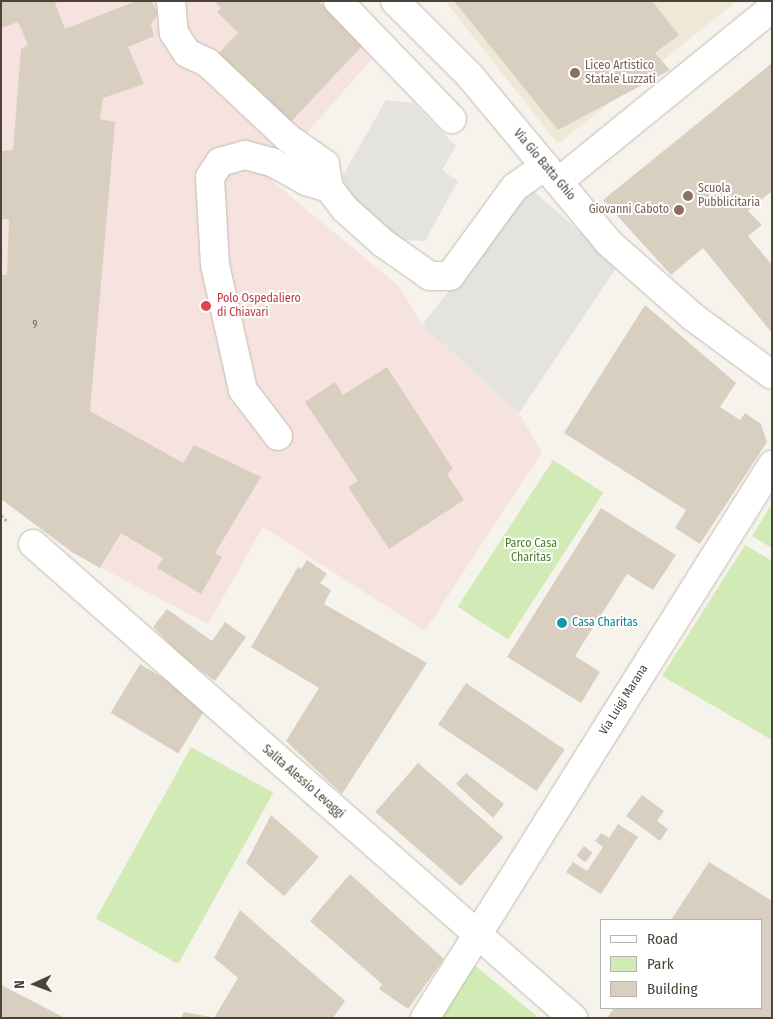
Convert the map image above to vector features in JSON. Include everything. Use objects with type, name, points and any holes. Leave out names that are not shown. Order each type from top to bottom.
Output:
[{"type":"street","points":[[171,1],[174,33],[187,53],[208,63],[288,138],[325,164],[329,188],[345,209],[383,243],[430,276],[450,276],[516,187],[552,174],[772,8]]},
{"type":"street","points":[[338,1],[452,119]]},
{"type":"street","name":"Via Gio Batta Ghio","points":[[396,1],[470,76],[609,243],[693,317],[772,375]]},
{"type":"street","points":[[278,436],[243,390],[216,265],[210,177],[220,162],[245,155],[272,162],[306,181],[329,188]]},
{"type":"street","name":"Via Luigi Marana","points":[[425,1018],[772,465]]},
{"type":"street","name":"Salita Alessio Levaggi","points":[[33,544],[574,1018]]},
{"type":"shaded area","name":"Polo Ospedaliero di Chiavari","points":[[1,1],[322,1],[379,51],[291,151],[272,181],[399,286],[422,325],[519,413],[542,452],[425,631],[263,527],[208,624],[73,553],[1,499]]},
{"type":"shaded area","name":"Liceo Artistico Statale Luzzati","points":[[445,1],[737,1],[558,144]]},
{"type":"shaded area","points":[[386,100],[413,103],[456,146],[442,170],[458,181],[425,241],[399,240],[355,208],[342,177]]},
{"type":"shaded area","points":[[530,188],[618,265],[519,413],[422,325]]},
{"type":"green space","name":"Parco Casa Charitas","points":[[553,460],[603,493],[508,639],[458,607]]},
{"type":"green space","points":[[772,503],[772,548],[752,536]]},
{"type":"green space","points":[[745,545],[772,561],[772,740],[662,676]]},
{"type":"green space","points":[[191,747],[273,793],[178,964],[96,918]]},
{"type":"green space","points":[[473,964],[539,1018],[441,1018]]},
{"type":"building","points":[[1,1],[59,1],[55,3],[65,29],[136,1],[152,2],[158,13],[151,25],[154,36],[128,47],[144,84],[103,98],[100,119],[115,122],[90,411],[183,463],[194,445],[261,477],[215,553],[222,557],[201,594],[157,568],[163,558],[121,533],[100,568],[72,552],[1,499],[1,275],[7,275],[9,219],[1,219],[1,151],[13,150],[21,49],[28,45],[18,22],[1,28]]},
{"type":"building","points":[[214,1],[318,1],[364,44],[284,129],[216,56],[238,33],[217,12],[221,8]]},
{"type":"building","name":"Liceo Artistico Statale Luzzati","points":[[454,1],[652,1],[679,35],[655,53],[670,70],[558,130]]},
{"type":"building","name":"Scuola Pubblicitaria","points":[[772,63],[772,191],[748,211],[762,225],[748,236],[772,265],[772,333],[703,248],[671,275],[603,200]]},
{"type":"building","points":[[645,305],[736,383],[720,407],[740,420],[745,413],[761,424],[767,442],[700,544],[675,528],[686,510],[564,433]]},
{"type":"building","points":[[387,367],[453,469],[447,474],[464,500],[389,549],[348,487],[358,481],[305,402],[335,382],[343,395]]},
{"type":"building","name":"Casa Charitas","points":[[601,508],[676,555],[653,590],[627,574],[575,656],[600,672],[581,703],[507,657]]},
{"type":"building","points":[[307,560],[327,574],[320,583],[331,590],[324,604],[427,663],[342,794],[286,741],[319,688],[251,647],[298,567],[301,569]]},
{"type":"building","points":[[167,609],[212,641],[225,622],[246,637],[215,681],[184,658],[153,627]]},
{"type":"building","points":[[140,664],[208,705],[178,754],[111,713]]},
{"type":"building","points":[[466,683],[565,750],[537,791],[438,724]]},
{"type":"building","points":[[418,763],[503,837],[461,886],[375,812]]},
{"type":"building","points":[[466,773],[504,804],[493,818],[456,784]]},
{"type":"building","points":[[642,795],[664,811],[657,821],[668,829],[660,841],[626,816]]},
{"type":"building","points":[[271,815],[319,857],[284,896],[246,863]]},
{"type":"building","points":[[618,824],[638,837],[601,894],[566,872],[573,862],[587,871],[603,847],[595,841],[601,833],[609,838]]},
{"type":"building","points":[[584,846],[593,853],[585,862],[577,855]]},
{"type":"building","points":[[709,862],[772,901],[772,1018],[607,1018],[613,1009],[763,1009],[763,919],[672,919]]},
{"type":"building","points":[[350,874],[444,959],[408,1009],[379,989],[382,984],[310,921]]},
{"type":"building","points":[[240,910],[345,1001],[333,1018],[214,1018],[238,978],[214,958]]},
{"type":"building","points":[[1,985],[38,1004],[65,1018],[1,1018]]},
{"type":"building","points":[[184,1012],[210,1017],[210,1018],[181,1018]]},
{"type":"place","name":"Liceo Artistico Statale Luzzati","points":[[575,73]]},
{"type":"place","name":"Scuola Pubblicitaria","points":[[688,196]]},
{"type":"place","name":"Giovanni Caboto","points":[[679,210]]},
{"type":"place","name":"Polo Ospedaliero di Chiavari","points":[[206,306]]},
{"type":"place","name":"Casa Charitas","points":[[562,623]]}]
